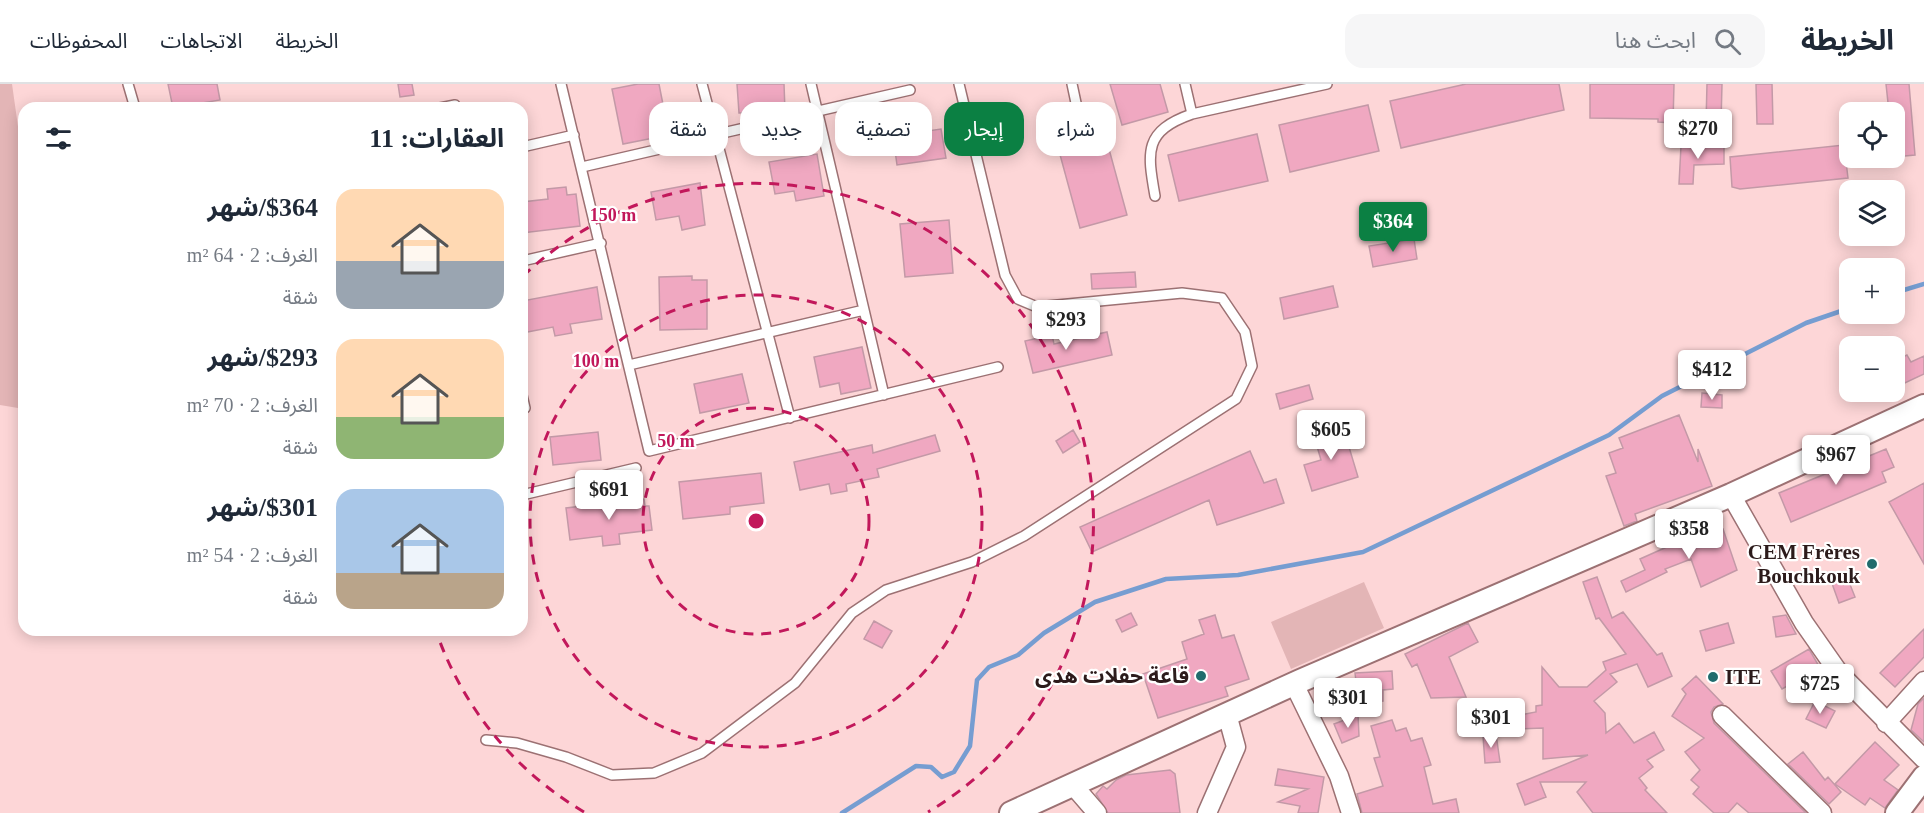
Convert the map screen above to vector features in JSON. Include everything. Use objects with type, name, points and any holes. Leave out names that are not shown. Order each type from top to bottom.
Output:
[{"type":"street","points":[[1011,813],[1294,684],[1731,495],[1924,406]]},
{"type":"street","points":[[1731,495],[1804,622],[1839,673],[1924,759]]},
{"type":"street","points":[[1886,723],[1924,681]]},
{"type":"street","points":[[1294,684],[1339,776],[1351,813]]},
{"type":"street","points":[[1207,813],[1236,747],[1227,714]]},
{"type":"street","points":[[1722,716],[1822,813]]},
{"type":"street","points":[[1897,813],[1924,777]]},
{"type":"street","points":[[1072,784],[1098,813]]},
{"type":"lane","points":[[128,84],[133,102]]},
{"type":"lane","points":[[561,84],[601,243],[649,451],[998,368]]},
{"type":"lane","points":[[702,84],[707,102]]},
{"type":"lane","points":[[810,84],[815,102]]},
{"type":"lane","points":[[486,740],[527,746],[566,757],[612,775],[654,773],[702,753],[795,683],[852,613],[868,601],[886,590],[972,562],[1024,536],[1236,399],[1252,366],[1245,332],[1222,298],[1182,293],[1037,307],[1018,299],[1005,274],[959,84]]},
{"type":"lane","points":[[1072,84],[1076,102]]},
{"type":"lane","points":[[1185,84],[1192,114]]},
{"type":"lane","points":[[1155,196],[1149,155],[1152,141],[1174,121],[1192,114],[1327,84]]},
{"type":"lane","points":[[823,110],[910,90]]},
{"type":"lane","points":[[528,146],[574,135]]},
{"type":"lane","points":[[823,136],[884,395]]},
{"type":"lane","points":[[582,167],[649,152]]},
{"type":"lane","points":[[721,156],[790,417]]},
{"type":"lane","points":[[528,260],[601,243]]},
{"type":"lane","points":[[629,365],[864,310]]},
{"type":"lane","points":[[528,494],[636,468]]},
{"type":"shaded area","points":[[0,84],[12,84],[18,126],[18,408],[0,405]]},
{"type":"shaded area","points":[[1364,582],[1384,628],[1291,669],[1271,622]]},
{"type":"building","points":[[168,84],[217,84],[220,100],[172,102]]},
{"type":"building","points":[[398,84],[412,84],[414,95],[400,97]]},
{"type":"building","points":[[638,84],[659,84],[663,102],[649,102],[649,139],[623,144],[612,89]]},
{"type":"building","points":[[737,84],[784,84],[785,102],[740,102],[739,113]]},
{"type":"building","points":[[1110,84],[1160,84],[1168,112],[1122,125]]},
{"type":"building","points":[[1466,84],[1559,84],[1564,110],[1401,148],[1390,101]]},
{"type":"building","points":[[1590,84],[1674,84],[1673,123],[1658,122],[1658,119],[1590,118]]},
{"type":"building","points":[[1707,84],[1722,84],[1721,123],[1706,123]]},
{"type":"building","points":[[1756,84],[1772,84],[1773,124],[1757,124]]},
{"type":"building","points":[[1886,84],[1909,84],[1915,155],[1905,156],[1905,102],[1888,102]]},
{"type":"building","points":[[1368,105],[1379,151],[1290,172],[1279,125]]},
{"type":"building","points":[[941,129],[946,158],[897,165],[896,156],[932,156],[932,130]]},
{"type":"building","points":[[1257,134],[1268,181],[1179,201],[1168,155]]},
{"type":"building","points":[[1681,146],[1724,146],[1724,164],[1694,165],[1693,184],[1679,184]]},
{"type":"building","points":[[1839,146],[1839,168],[1847,168],[1848,178],[1740,189],[1732,187],[1730,157]]},
{"type":"building","points":[[817,156],[824,196],[796,201],[794,191],[775,194],[769,162]]},
{"type":"building","points":[[1060,156],[1111,156],[1127,215],[1080,228]]},
{"type":"building","points":[[700,183],[705,225],[682,230],[679,216],[656,220],[651,192]]},
{"type":"building","points":[[566,187],[567,195],[576,194],[580,226],[528,232],[528,201],[548,199],[547,189]]},
{"type":"building","points":[[949,220],[953,273],[905,277],[900,224]]},
{"type":"building","points":[[1414,239],[1417,259],[1373,267],[1369,246]]},
{"type":"building","points":[[1135,272],[1136,287],[1092,289],[1091,274]]},
{"type":"building","points":[[692,276],[692,280],[707,280],[707,329],[660,330],[659,277]]},
{"type":"building","points":[[1333,286],[1338,307],[1284,319],[1280,298]]},
{"type":"building","points":[[597,287],[602,319],[570,324],[572,333],[555,336],[553,327],[528,332],[528,300]]},
{"type":"building","points":[[1107,332],[1112,355],[1033,373],[1025,341],[1052,335],[1054,344]]},
{"type":"building","points":[[862,347],[871,388],[841,394],[839,383],[820,387],[814,357]]},
{"type":"building","points":[[1907,355],[1911,362],[1924,356],[1924,374],[1905,383],[1905,356]]},
{"type":"building","points":[[742,374],[749,403],[700,413],[694,384]]},
{"type":"building","points":[[1309,385],[1313,399],[1280,409],[1276,394]]},
{"type":"building","points":[[1702,393],[1722,395],[1722,408],[1701,407]]},
{"type":"building","points":[[1679,415],[1698,462],[1698,449],[1712,486],[1635,514],[1637,521],[1624,526],[1606,476],[1616,473],[1609,453],[1623,448],[1619,438]]},
{"type":"building","points":[[1343,427],[1358,477],[1312,491],[1304,465],[1321,460],[1314,436]]},
{"type":"building","points":[[1073,430],[1080,442],[1063,453],[1056,441]]},
{"type":"building","points":[[598,432],[601,460],[553,465],[550,437]]},
{"type":"building","points":[[935,435],[940,451],[877,469],[879,477],[846,484],[847,491],[831,494],[829,484],[800,490],[794,462],[872,445],[873,453]]},
{"type":"building","points":[[1886,449],[1894,467],[1882,472],[1886,482],[1791,522],[1779,493]]},
{"type":"building","points":[[1250,451],[1264,483],[1276,479],[1284,503],[1217,525],[1209,500],[1092,552],[1080,527]]},
{"type":"building","points":[[761,473],[764,503],[730,507],[730,514],[683,519],[679,482]]},
{"type":"building","points":[[1924,483],[1924,564],[1889,502]]},
{"type":"building","points":[[644,499],[645,506],[649,506],[652,530],[619,534],[620,544],[603,546],[602,536],[570,540],[566,508]]},
{"type":"building","points":[[1723,529],[1737,570],[1701,587],[1691,559],[1665,569],[1667,572],[1626,592],[1621,581],[1645,570],[1640,559],[1696,534],[1698,538]]},
{"type":"building","points":[[1845,572],[1855,597],[1839,603],[1830,578]]},
{"type":"building","points":[[1597,577],[1612,618],[1623,612],[1657,655],[1662,653],[1672,676],[1648,687],[1637,664],[1610,674],[1617,682],[1594,701],[1605,713],[1606,733],[1619,723],[1634,743],[1654,732],[1664,750],[1647,760],[1653,767],[1639,778],[1647,788],[1645,790],[1667,813],[1593,813],[1577,792],[1586,782],[1540,782],[1546,797],[1525,805],[1517,784],[1588,755],[1543,759],[1543,728],[1516,729],[1515,716],[1536,712],[1536,706],[1542,705],[1542,667],[1559,687],[1587,687],[1606,670],[1603,662],[1626,654],[1599,618],[1596,619],[1583,582]]},
{"type":"building","points":[[1131,613],[1137,625],[1122,632],[1116,620]]},
{"type":"building","points":[[1215,615],[1222,638],[1234,635],[1249,679],[1225,687],[1228,696],[1158,718],[1143,674],[1187,659],[1182,642],[1204,634],[1199,620]]},
{"type":"building","points":[[1786,615],[1796,634],[1776,637],[1773,617]]},
{"type":"building","points":[[874,621],[892,631],[882,648],[864,639]]},
{"type":"building","points":[[1468,623],[1478,642],[1449,657],[1466,697],[1431,698],[1417,664],[1412,667],[1405,654]]},
{"type":"building","points":[[1728,623],[1734,643],[1706,651],[1700,631]]},
{"type":"building","points":[[1924,629],[1924,657],[1895,687],[1880,673]]},
{"type":"building","points":[[1809,649],[1820,668],[1782,689],[1771,671]]},
{"type":"building","points":[[1392,671],[1393,689],[1383,690],[1383,701],[1348,703],[1347,691],[1357,690],[1355,673]]},
{"type":"building","points":[[1696,676],[1723,704],[1714,707],[1711,712],[1714,723],[1806,813],[1749,813],[1737,803],[1728,813],[1714,813],[1693,794],[1699,787],[1691,780],[1700,770],[1685,752],[1704,738],[1672,716],[1686,694],[1682,689]]},
{"type":"building","points":[[1924,698],[1924,742],[1911,730],[1918,704]]},
{"type":"building","points":[[1815,701],[1835,711],[1826,728],[1806,719]]},
{"type":"building","points":[[1358,715],[1359,736],[1342,743],[1334,724]]},
{"type":"building","points":[[1392,720],[1396,731],[1406,728],[1411,741],[1422,738],[1431,765],[1424,767],[1433,804],[1456,799],[1459,813],[1362,813],[1357,794],[1383,786],[1374,758],[1380,757],[1371,726]]},
{"type":"building","points":[[1496,734],[1500,762],[1485,763],[1483,736]]},
{"type":"building","points":[[1875,742],[1899,765],[1884,780],[1898,790],[1885,808],[1870,798],[1865,805],[1835,784]]},
{"type":"building","points":[[1803,752],[1825,780],[1828,777],[1841,792],[1829,804],[1788,764]]},
{"type":"building","points":[[1278,769],[1324,777],[1318,813],[1298,813],[1300,806],[1278,802],[1308,789],[1275,785]]},
{"type":"building","points":[[1170,770],[1175,774],[1180,813],[1108,813],[1096,794],[1103,786],[1107,789],[1116,780],[1126,775]]},
{"type":"waterway","points":[[1905,290],[1924,284]]},
{"type":"waterway","points":[[842,813],[916,766],[931,767],[942,777],[954,772],[970,746],[977,680],[989,667],[1018,655],[1044,633],[1095,602],[1166,579],[1238,575],[1363,552],[1609,435],[1662,396],[1806,323],[1839,312]]},
{"type":"place","name":"CEM Frères Bouchkouk","points":[[1872,564]]},
{"type":"place","name":"قاعة حفلات هدى","points":[[1201,676]]},
{"type":"place","name":"ITE","points":[[1713,677]]}]
